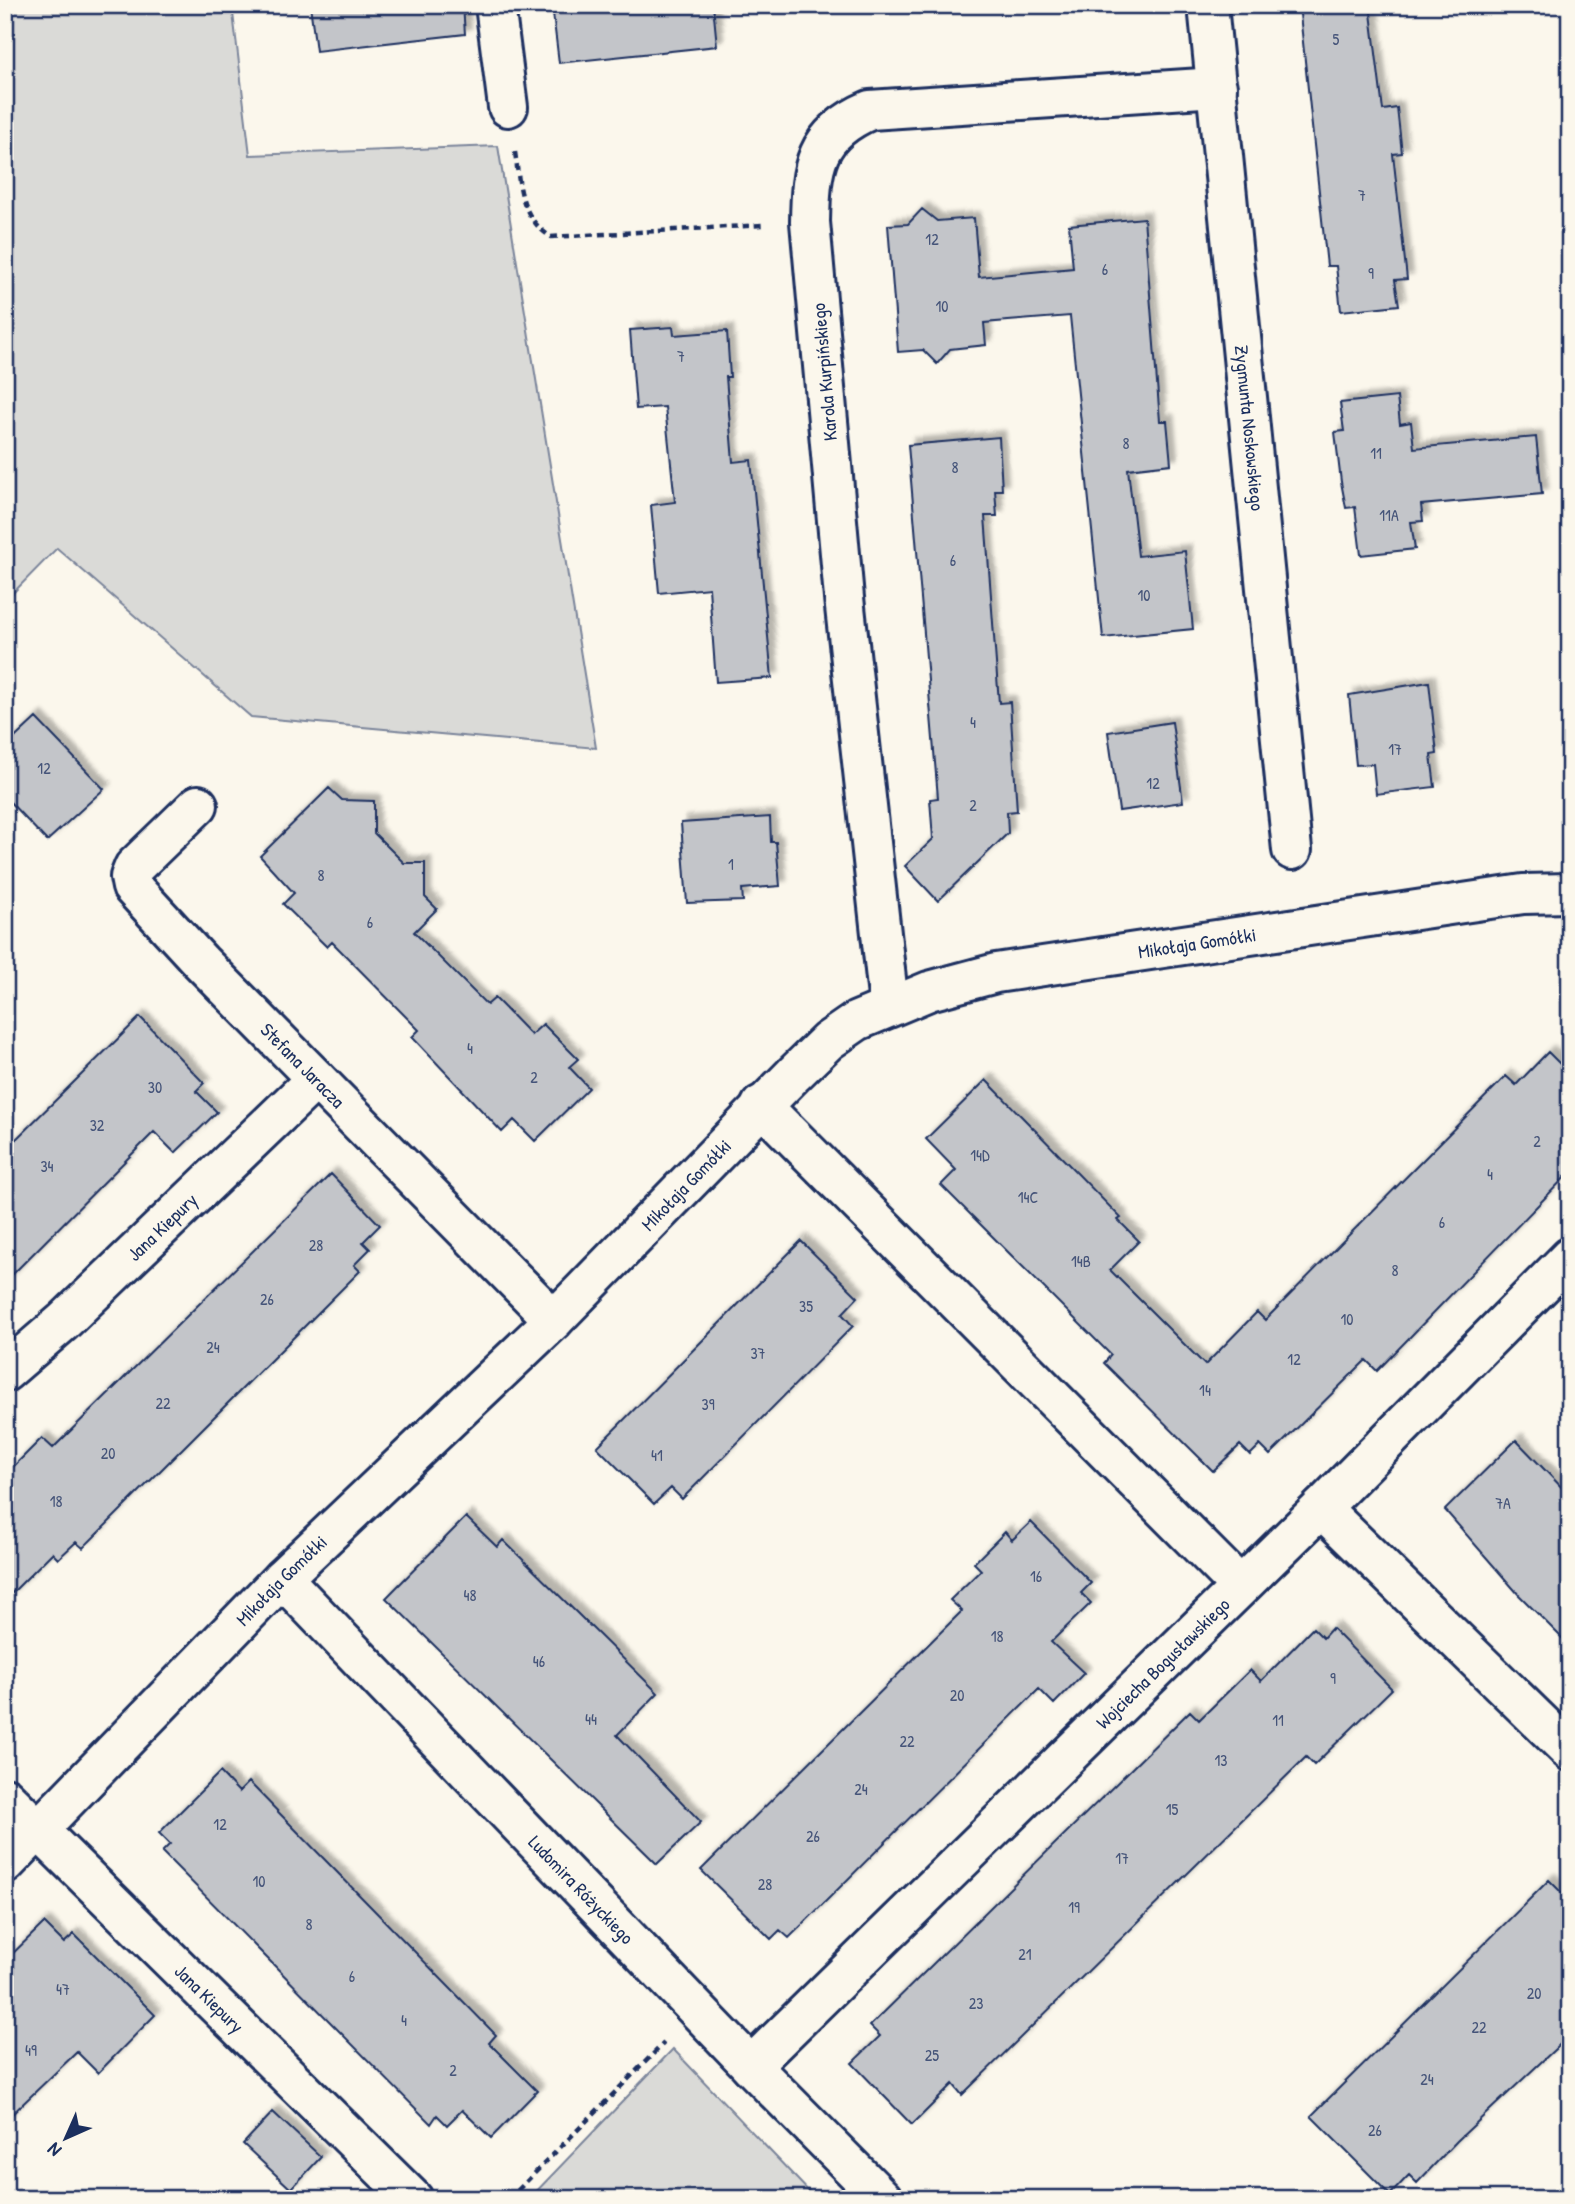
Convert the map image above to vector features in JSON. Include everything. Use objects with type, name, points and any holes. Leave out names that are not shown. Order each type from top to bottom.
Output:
[{"type":"street","points":[[495,5],[508,107]]},
{"type":"street","name":"Zygmunta Noskowskiego","points":[[1208,5],[1292,850]]},
{"type":"street","name":"Karola Kurpińskiego","points":[[889,1006],[844,598],[810,222],[811,177],[817,159],[832,135],[848,120],[870,110],[1217,87]]},
{"type":"street","name":"Stefana Jaracza","points":[[198,805],[134,867],[130,877],[132,887],[316,1079],[554,1320]]},
{"type":"street","name":"Mikołaja Gomółki","points":[[5,1864],[282,1578],[554,1320],[761,1105],[828,1041],[857,1021],[889,1006],[969,981],[1044,964],[1523,894],[1570,893]]},
{"type":"street","name":"Jana Kiepury","points":[[5,1372],[63,1322],[316,1079]]},
{"type":"street","points":[[761,1105],[1240,1586]]},
{"type":"street","name":"Wojciecha Bogusławskiego","points":[[751,2066],[1321,1508],[1570,1257]]},
{"type":"street","points":[[1321,1508],[1570,1751]]},
{"type":"street","name":"Ludomira Różyckiego","points":[[282,1578],[751,2066],[883,2199]]},
{"type":"street","name":"Jana Kiepury","points":[[5,1797],[413,2199]]},
{"type":"path","points":[[508,107],[523,208],[537,228],[551,237],[810,222]]},
{"type":"path","points":[[509,2199],[698,2010]]},
{"type":"shaded area","points":[[5,5],[232,5],[250,155],[498,146],[596,748],[251,717],[57,548],[5,601]]},
{"type":"shaded area","points":[[673,2049],[816,2199],[529,2199]]},
{"type":"building","points":[[310,5],[463,5],[465,34],[316,51]]},
{"type":"building","points":[[552,5],[713,5],[717,46],[559,63]]},
{"type":"building","points":[[1299,5],[1370,5],[1383,110],[1397,108],[1402,153],[1393,154],[1407,279],[1395,280],[1399,305],[1341,311],[1336,266],[1327,266]]},
{"type":"building","points":[[922,209],[937,221],[974,218],[979,277],[1073,268],[1069,225],[1144,218],[1160,421],[1167,421],[1171,464],[1128,469],[1138,556],[1185,551],[1193,629],[1103,638],[1070,316],[984,323],[986,345],[950,349],[937,364],[923,350],[898,352],[888,225],[908,224]]},
{"type":"building","points":[[673,327],[674,335],[727,331],[730,377],[726,377],[733,462],[751,460],[772,678],[716,682],[709,588],[659,593],[651,505],[675,502],[665,407],[636,409],[630,330]]},
{"type":"building","points":[[1397,397],[1400,424],[1411,422],[1414,448],[1536,437],[1542,494],[1421,505],[1423,521],[1411,522],[1415,549],[1361,555],[1355,507],[1346,508],[1341,482],[1335,432],[1344,431],[1340,403]]},
{"type":"building","points":[[999,437],[1002,490],[995,490],[997,516],[985,516],[999,703],[1010,702],[1017,811],[1007,812],[1008,833],[938,901],[905,866],[933,839],[930,799],[938,798],[908,445]]},
{"type":"building","points":[[1429,682],[1437,754],[1431,755],[1435,787],[1376,794],[1373,764],[1356,765],[1349,695]]},
{"type":"building","points":[[36,718],[104,789],[47,841],[5,797],[5,747]]},
{"type":"building","points":[[1172,722],[1183,802],[1119,811],[1108,732]]},
{"type":"building","points":[[329,788],[342,800],[374,801],[374,833],[404,863],[425,863],[425,897],[437,909],[414,932],[487,1005],[495,998],[531,1035],[543,1024],[578,1059],[569,1067],[589,1088],[535,1141],[514,1120],[502,1132],[412,1037],[419,1030],[332,942],[327,947],[283,904],[294,893],[260,856]]},
{"type":"building","points":[[770,817],[771,842],[776,842],[780,886],[742,889],[743,901],[687,903],[681,823]]},
{"type":"building","points":[[140,1017],[204,1083],[196,1091],[217,1112],[175,1153],[154,1132],[5,1282],[5,1150]]},
{"type":"building","points":[[1548,1052],[1570,1074],[1570,1172],[1377,1371],[1366,1360],[1270,1455],[1260,1445],[1250,1455],[1240,1445],[1213,1471],[1104,1363],[1111,1355],[941,1185],[956,1170],[926,1139],[986,1080],[1121,1218],[1118,1220],[1139,1241],[1110,1270],[1205,1365],[1257,1312],[1265,1320],[1506,1076],[1516,1085]]},
{"type":"building","points":[[331,1174],[380,1225],[363,1242],[370,1249],[354,1265],[360,1271],[83,1548],[76,1542],[58,1559],[52,1553],[5,1600],[5,1475],[42,1438],[53,1448]]},
{"type":"building","points":[[801,1241],[858,1297],[842,1314],[853,1326],[682,1499],[671,1488],[654,1504],[597,1447]]},
{"type":"building","points":[[1516,1440],[1570,1496],[1570,1646],[1519,1595],[1445,1510]]},
{"type":"building","points":[[466,1517],[497,1547],[503,1540],[658,1693],[617,1735],[701,1822],[657,1864],[386,1598]]},
{"type":"building","points":[[1031,1522],[1091,1583],[1081,1593],[1091,1603],[1051,1642],[1084,1673],[1054,1704],[1039,1689],[789,1938],[780,1930],[771,1939],[701,1870],[962,1611],[950,1600],[981,1570],[974,1563],[1005,1532],[1012,1540]]},
{"type":"building","points":[[1313,1628],[1323,1638],[1332,1628],[1392,1689],[1314,1765],[1306,1757],[962,2095],[953,2084],[912,2125],[852,2063],[880,2036],[870,2026],[1190,1711],[1199,1720],[1250,1670],[1261,1681]]},
{"type":"building","points":[[220,1772],[239,1792],[249,1782],[496,2035],[489,2043],[537,2091],[491,2138],[462,2110],[447,2125],[437,2115],[431,2124],[162,1852],[170,1844],[159,1833]]},
{"type":"building","points":[[1549,1880],[1570,1901],[1570,2035],[1457,2141],[1417,2183],[1409,2175],[1390,2195],[1311,2116]]},
{"type":"building","points":[[44,1923],[64,1943],[74,1934],[155,2015],[98,2073],[77,2052],[5,2121],[5,1961]]},
{"type":"building","points":[[273,2112],[321,2157],[291,2189],[243,2144]]}]
